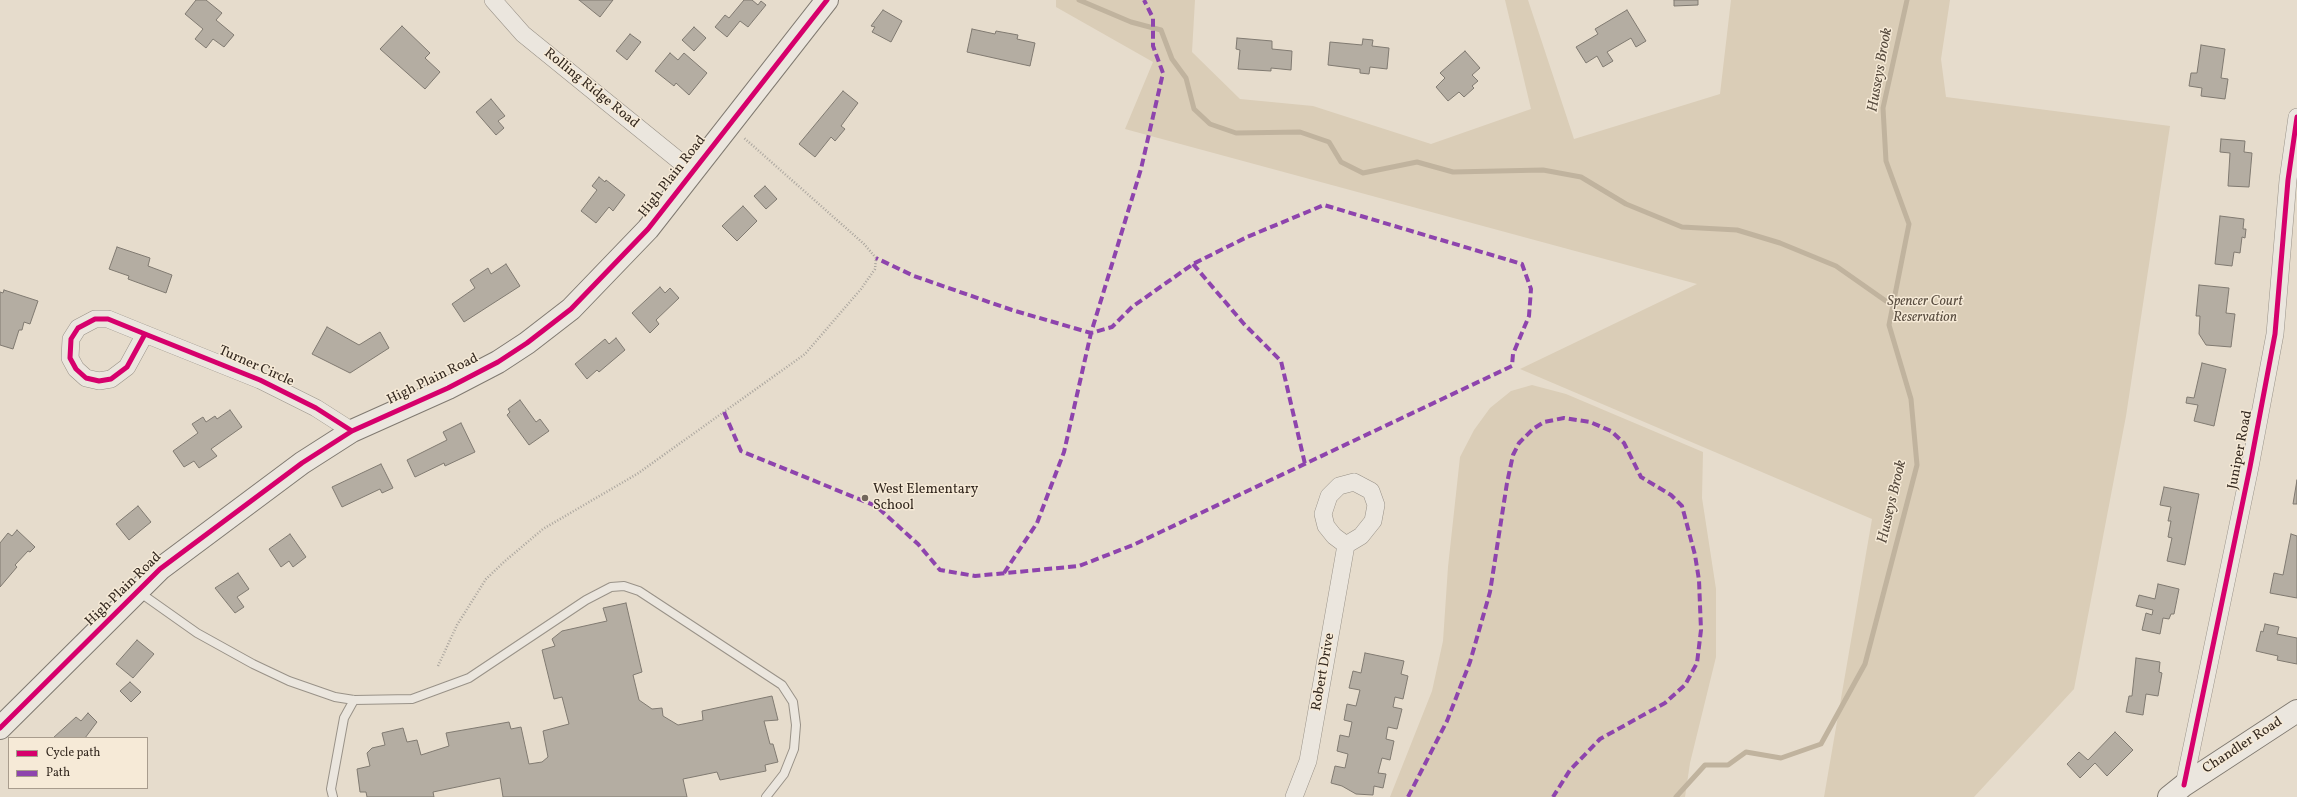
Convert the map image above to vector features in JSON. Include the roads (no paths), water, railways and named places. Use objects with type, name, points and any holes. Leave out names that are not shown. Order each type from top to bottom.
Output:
[{"type":"street","name":"Rolling Ridge Road","points":[[493,0],[523,34],[693,172]]},
{"type":"street","name":"High Plain Road","points":[[0,728],[166,565],[302,463],[352,431],[448,388],[498,362],[527,343],[588,293],[648,229],[827,0]]},
{"type":"street","name":"Juniper Road","points":[[2177,791],[2256,436],[2275,334],[2288,180],[2297,116]]},
{"type":"street","name":"Turner Circle","points":[[145,334],[127,367],[111,379],[99,381],[86,378],[76,369],[70,358],[70,345],[74,333],[89,321],[108,319],[145,334],[280,389],[316,408],[352,431]]},
{"type":"street","name":"Robert Drive","points":[[1294,797],[1308,761],[1346,545]]},
{"type":"street","name":"Chandler Road","points":[[2177,791],[2297,711]]},
{"type":"lane","points":[[139,592],[197,633],[253,664],[289,681],[335,697],[354,700],[412,699],[469,678],[586,600],[611,586],[624,586],[639,591],[782,685],[793,702],[796,725],[794,749],[784,774],[766,797]]},
{"type":"lane","points":[[333,797],[331,789],[344,718],[354,700]]},
{"type":"waterway","points":[[1079,0],[1131,22],[1161,30],[1172,59],[1186,78],[1194,109],[1210,124],[1236,133],[1300,132],[1329,142],[1341,162],[1363,173],[1417,162],[1453,172],[1543,170],[1581,177],[1626,204],[1682,227],[1737,230],[1780,243],[1836,266],[1893,306]]},
{"type":"waterway","name":"Husseys Brook","points":[[1676,797],[1705,765],[1728,765],[1746,752],[1781,758],[1821,744],[1865,664],[1917,465],[1911,399],[1889,325],[1909,224],[1886,161],[1883,108],[1907,0]]},
{"type":"place","name":"West Elementary School","points":[[865,498]]},
{"type":"park label","name":"Spencer Court Reservation","points":[[1925,310]]}]
